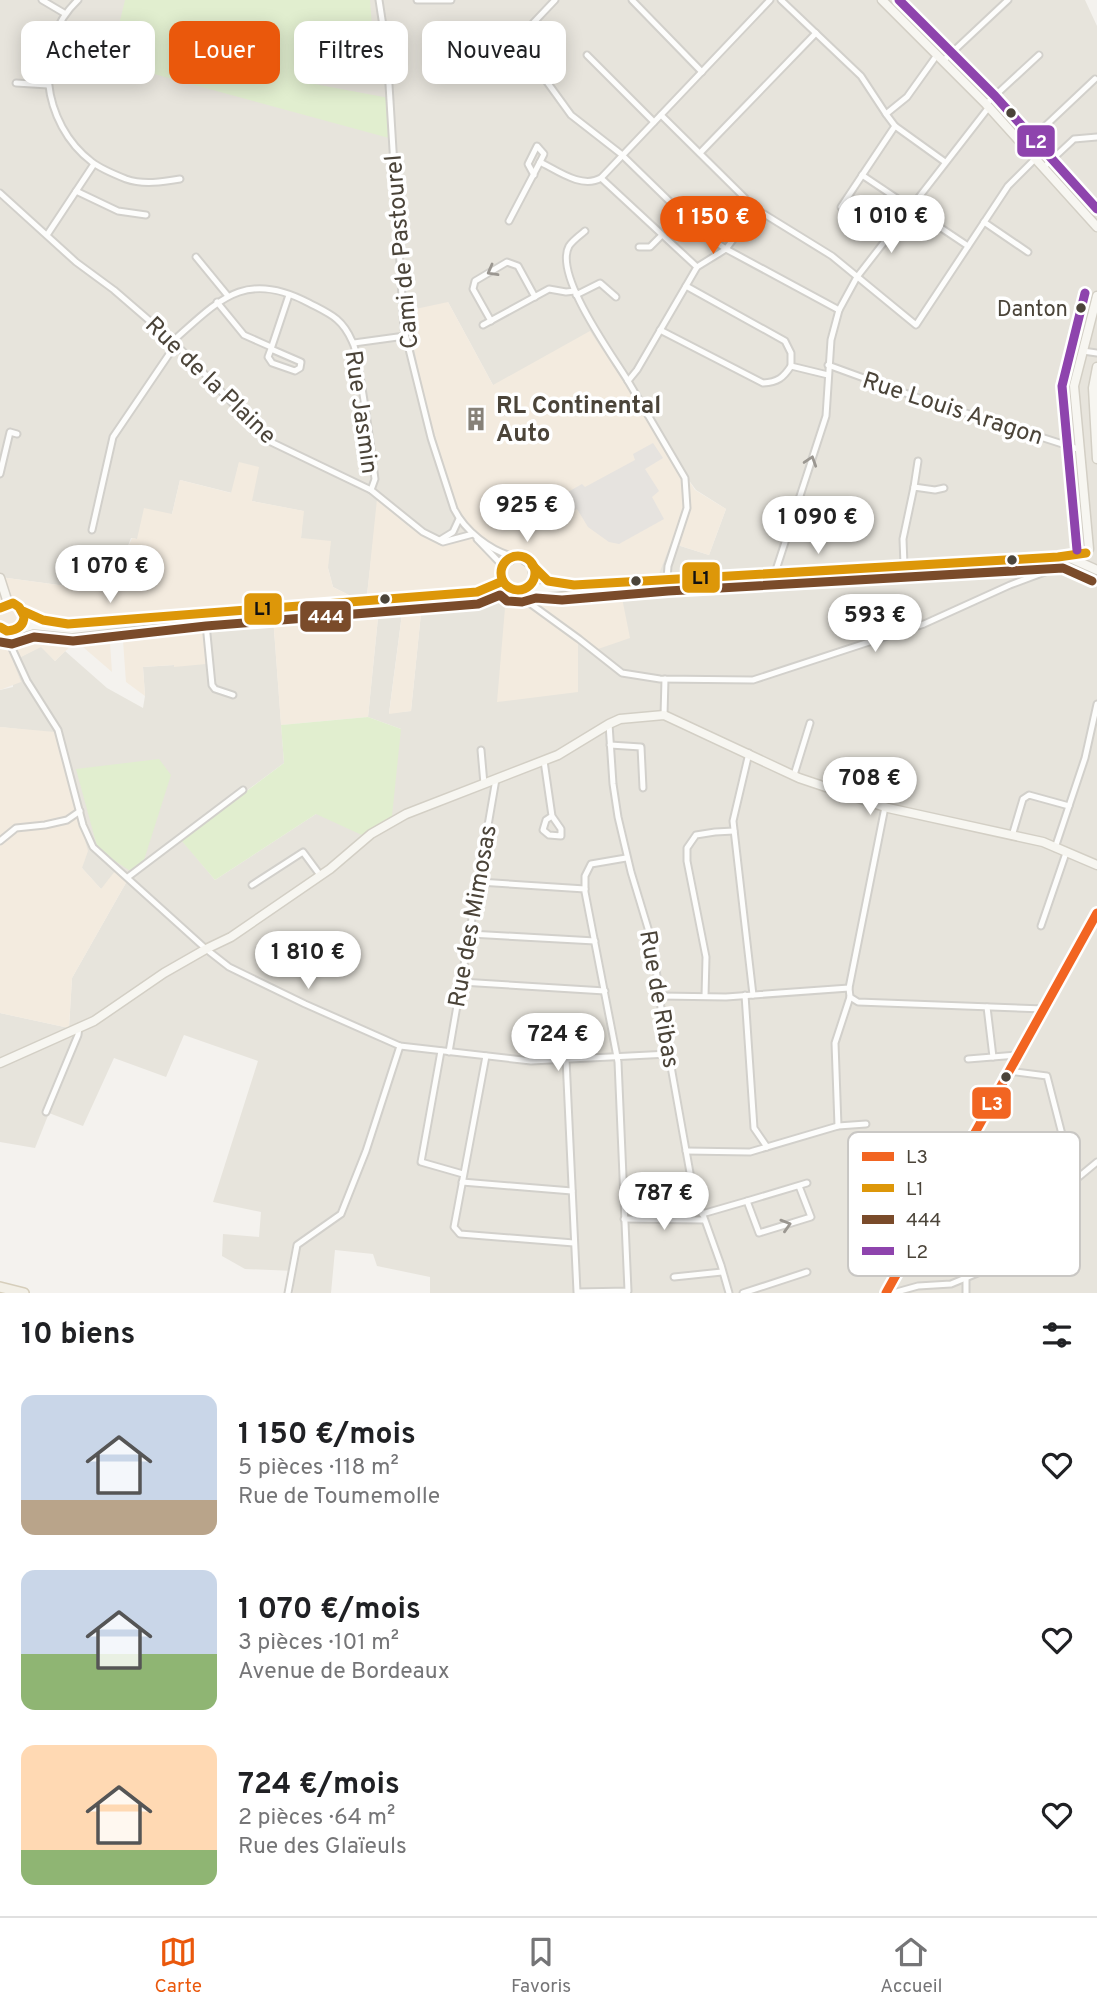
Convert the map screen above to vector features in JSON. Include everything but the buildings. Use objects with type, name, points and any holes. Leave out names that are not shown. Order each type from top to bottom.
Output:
[{"type":"main road","points":[[882,0],[988,106],[1097,227]]},
{"type":"main road","points":[[1087,565],[1085,559],[1091,549],[1074,386],[1097,296]]},
{"type":"main road","points":[[1097,367],[1093,388],[1097,459]]},
{"type":"main road","points":[[1077,431],[1095,430]]},
{"type":"main road","points":[[1079,449],[1096,449]]},
{"type":"main road","points":[[1087,527],[1097,526]]},
{"type":"main road","points":[[574,585],[548,581],[526,559],[515,557],[505,562],[501,569],[503,581],[511,589],[1062,557],[1091,549]]},
{"type":"main road","points":[[1062,557],[1097,570]]},
{"type":"main road","points":[[525,588],[534,579],[532,565]]},
{"type":"main road","points":[[0,578],[4,606],[17,605],[35,618],[60,624],[477,592],[503,581]]},
{"type":"main road","points":[[19,629],[25,620],[23,611]]},
{"type":"main road","points":[[1,629],[19,629],[33,625],[60,628],[93,626],[190,615]]},
{"type":"main road","points":[[93,626],[125,618]]},
{"type":"main road","points":[[0,1063],[94,1021],[164,973],[231,937],[320,875],[371,834],[406,814],[558,755],[620,719],[664,715],[794,775],[885,807],[1042,842],[1097,865]]},
{"type":"main road","points":[[976,1131],[1097,913]]},
{"type":"main road","points":[[886,1293],[895,1276]]},
{"type":"main road","points":[[0,1287],[24,1293]]},
{"type":"street","points":[[42,0],[64,13]]},
{"type":"street","points":[[61,21],[64,13],[78,0]]},
{"type":"street","name":"Cami de Pastourel","points":[[379,0],[387,52],[394,196],[405,336],[431,438],[454,509],[459,519],[500,563],[501,569]]},
{"type":"street","points":[[417,0],[451,0]]},
{"type":"street","points":[[555,0],[520,37],[521,46],[571,115],[621,155],[702,233],[726,249],[839,310]]},
{"type":"street","points":[[632,0],[702,72]]},
{"type":"street","points":[[540,162],[581,182],[594,182],[601,178],[770,0]]},
{"type":"street","points":[[781,0],[861,76],[894,126],[945,162]]},
{"type":"street","points":[[886,114],[907,97],[940,58],[1008,0]]},
{"type":"street","points":[[700,153],[816,33]]},
{"type":"street","points":[[587,55],[654,122]]},
{"type":"street","points":[[775,573],[826,415],[831,340],[839,310],[857,277],[988,106],[1039,55]]},
{"type":"street","points":[[1024,146],[1095,79]]},
{"type":"street","points":[[16,83],[48,85],[52,105],[63,129],[77,148],[94,164],[128,180],[155,183],[180,179]]},
{"type":"street","points":[[661,115],[756,209],[832,257],[916,325],[1008,186],[1036,158]]},
{"type":"street","points":[[841,207],[894,126]]},
{"type":"street","points":[[1044,167],[1074,139],[1097,137]]},
{"type":"street","points":[[509,221],[534,175],[544,154],[537,146],[528,164],[534,175]]},
{"type":"street","points":[[47,235],[94,164]]},
{"type":"street","points":[[862,175],[968,246]]},
{"type":"street","points":[[601,178],[697,267]]},
{"type":"street","points":[[76,191],[118,211],[146,215]]},
{"type":"street","name":"Rue de la Plaine","points":[[0,194],[76,262],[114,290],[175,343],[271,442],[371,490],[423,532],[440,540]]},
{"type":"street","points":[[628,381],[697,267],[726,249],[756,209]]},
{"type":"street","points":[[984,222],[1028,252]]},
{"type":"street","points":[[584,230],[569,246],[567,254],[570,278],[580,306],[685,478],[687,508],[668,566],[667,579]]},
{"type":"street","points":[[639,247],[650,247],[662,235]]},
{"type":"street","points":[[196,257],[228,296]]},
{"type":"street","points":[[491,321],[473,289],[475,281],[507,262],[518,266],[535,297]]},
{"type":"street","points":[[483,325],[549,289],[576,293],[600,283],[616,297]]},
{"type":"street","points":[[660,330],[763,383],[776,382],[785,376],[791,366],[791,353],[785,341],[686,286]]},
{"type":"street","name":"Rue Jasmin","points":[[92,530],[113,437],[175,343],[217,302],[245,289],[270,288],[340,319],[354,343],[365,400],[375,479],[371,490]]},
{"type":"street","points":[[217,302],[244,335],[271,348],[301,362],[295,371],[272,363],[268,358],[271,348],[289,295]]},
{"type":"street","points":[[354,343],[405,336]]},
{"type":"street","points":[[1083,351],[1097,353]]},
{"type":"street","name":"Rue Louis Aragon","points":[[828,365],[916,397],[1079,449]]},
{"type":"street","points":[[791,366],[828,375]]},
{"type":"street","points":[[0,474],[10,432],[17,434]]},
{"type":"street","points":[[904,565],[903,539],[918,461]]},
{"type":"street","points":[[914,487],[935,490],[944,488]]},
{"type":"street","points":[[440,540],[453,532],[459,519]]},
{"type":"street","points":[[440,540],[448,542],[473,534]]},
{"type":"street","name":"Cami de Pastourel","points":[[473,534],[499,551],[515,557]]},
{"type":"street","points":[[511,589],[622,673],[665,679],[753,680],[924,624],[1010,585],[1053,569],[1062,557]]},
{"type":"street","points":[[525,588],[526,602]]},
{"type":"street","points":[[205,614],[212,685],[215,689],[233,695]]},
{"type":"street","points":[[1,629],[27,681],[58,730],[80,811],[93,847],[229,967],[400,1046],[531,1061],[669,1054]]},
{"type":"street","points":[[11,645],[19,629]]},
{"type":"street","points":[[664,715],[665,679]]},
{"type":"street","points":[[1055,848],[1085,758],[1097,704]]},
{"type":"street","points":[[794,775],[810,723]]},
{"type":"street","name":"Rue de Ribas","points":[[609,724],[614,795],[626,858],[653,945],[692,1184],[729,1293]]},
{"type":"street","points":[[610,745],[641,747],[643,788]]},
{"type":"street","points":[[481,750],[484,784]]},
{"type":"street","points":[[749,753],[733,821],[753,995]]},
{"type":"street","points":[[544,761],[552,816]]},
{"type":"street","name":"Rue des Mimosas","points":[[449,1052],[496,779]]},
{"type":"street","points":[[128,877],[243,790]]},
{"type":"street","points":[[1013,836],[1023,799],[1029,795],[1069,806]]},
{"type":"street","points":[[838,1126],[835,1043],[850,997],[849,988],[885,807]]},
{"type":"street","points":[[0,841],[16,828],[67,820],[80,811]]},
{"type":"street","points":[[705,996],[706,957],[687,861],[687,848],[696,835],[734,831]]},
{"type":"street","points":[[252,885],[306,850],[320,875]]},
{"type":"street","points":[[1041,926],[1066,853]]},
{"type":"street","points":[[566,1059],[576,1292],[628,1291],[617,1056],[585,889],[585,876],[591,864],[626,858]]},
{"type":"street","points":[[479,882],[585,889]]},
{"type":"street","points":[[470,934],[595,941]]},
{"type":"street","points":[[461,982],[605,991]]},
{"type":"street","points":[[660,996],[753,995],[849,988]]},
{"type":"street","points":[[745,995],[754,1128],[767,1147]]},
{"type":"street","points":[[850,997],[858,1002],[1044,1009]]},
{"type":"street","points":[[987,1007],[993,1057]]},
{"type":"street","points":[[46,1112],[79,1027]]},
{"type":"street","points":[[288,1293],[297,1245],[341,1214],[366,1151],[400,1046]]},
{"type":"street","points":[[441,1051],[421,1162],[463,1174]]},
{"type":"street","points":[[968,1059],[1018,1055]]},
{"type":"street","points":[[486,1056],[454,1227],[460,1234],[574,1243]]},
{"type":"street","points":[[1009,1071],[1046,1076],[1061,1132]]},
{"type":"street","points":[[686,1151],[750,1152],[838,1126],[866,1124]]},
{"type":"street","points":[[1080,1176],[1097,1162]]},
{"type":"street","points":[[462,1182],[572,1191]]},
{"type":"street","points":[[624,1219],[703,1217],[807,1183]]},
{"type":"street","points":[[747,1201],[759,1233],[811,1217],[799,1186]]},
{"type":"street","points":[[674,1277],[722,1272]]},
{"type":"street","points":[[743,1293],[807,1272]]},
{"type":"street","points":[[893,1293],[918,1286],[951,1284],[971,1276]]},
{"type":"street","points":[[966,1278],[966,1293]]},
{"type":"shaded area","points":[[0,0],[1085,0],[1097,26],[1097,1293],[430,1293],[430,1277],[377,1266],[373,1254],[335,1250],[331,1293],[293,1293],[294,1271],[245,1269],[222,1256],[223,1234],[259,1237],[261,1212],[213,1202],[258,1061],[184,1035],[166,1077],[114,1058],[83,1126],[49,1113],[35,1148],[0,1142],[0,1013],[69,1028],[72,978],[127,881],[101,889],[82,868],[64,766],[55,733],[0,727],[0,690],[13,687],[13,661],[41,646],[55,661],[65,651],[107,688],[143,708],[143,667],[174,665],[202,609],[272,603],[284,763],[181,839],[215,880],[316,814],[401,729],[368,717],[379,608],[403,606],[389,713],[411,711],[422,603],[507,595],[577,692],[578,635],[618,578],[671,543],[709,555],[726,509],[696,490],[671,456],[493,385],[448,302],[456,506],[474,538],[441,546],[408,526],[378,500],[367,595],[351,596],[333,587],[328,568],[301,538],[303,511],[252,501],[239,463],[232,493],[180,480],[172,514],[137,539],[131,538],[112,586],[81,588],[0,577]]},
{"type":"shaded area","points":[[448,302],[493,385],[590,331],[695,490],[726,509],[709,555],[671,543],[659,574],[618,578],[630,638],[598,649],[578,635],[578,692],[497,702],[506,596],[422,604],[411,711],[389,714],[403,606],[379,608],[368,717],[281,725],[272,603],[203,609],[206,664],[143,667],[145,696],[126,682],[122,627],[109,629],[112,672],[76,641],[55,661],[41,647],[13,661],[21,682],[0,690],[0,577],[81,588],[112,586],[132,538],[137,539],[144,508],[172,514],[180,480],[231,493],[239,462],[259,467],[252,501],[304,511],[301,538],[331,541],[328,568],[333,587],[351,596],[367,595],[377,499],[408,526],[441,546],[473,538],[456,506],[427,409],[406,311]]},
{"type":"shaded area","points":[[653,443],[663,458],[645,469],[659,491],[652,497],[664,519],[619,544],[609,542],[588,527],[577,509],[569,513],[561,496],[582,484],[585,487],[635,460],[633,454]]},
{"type":"shaded area","points":[[0,727],[55,732],[88,851],[82,868],[101,889],[115,871],[127,881],[72,978],[69,1028],[0,1013]]},
{"type":"green space","points":[[125,0],[370,0],[372,21],[294,21],[294,84],[314,84],[389,98],[389,138],[191,84],[280,84],[280,21],[169,21],[169,78],[155,74],[155,21],[120,21]]},
{"type":"green space","points":[[368,717],[401,729],[392,816],[364,836],[316,814],[215,880],[181,840],[284,763],[281,725]]},
{"type":"green space","points":[[159,759],[171,775],[144,860],[132,872],[98,850],[76,769]]},
{"type":"transit line","name":"L2","points":[[899,0],[995,96],[1097,209]]},
{"type":"transit line","name":"L2","points":[[1077,550],[1062,386],[1085,293]]},
{"type":"transit line","name":"L1","points":[[532,565],[548,581],[574,585],[1058,557],[1086,553]]},
{"type":"transit line","name":"L1","points":[[518,556],[530,561],[535,573],[530,585],[518,590],[506,585],[501,573],[506,561],[518,556]]},
{"type":"transit line","name":"444","points":[[0,642],[12,644],[34,637],[73,641],[206,626],[478,604],[500,595],[507,601],[522,602],[536,598],[562,600],[668,591],[1063,568],[1092,581]]},
{"type":"transit line","name":"L1","points":[[23,611],[43,620],[68,624],[477,592],[503,581]]},
{"type":"transit line","name":"L1","points":[[0,608],[13,603],[24,616],[23,622],[17,628],[7,631],[0,627]]},
{"type":"transit line","name":"L3","points":[[975,1132],[1097,913]]},
{"type":"transit line","name":"L3","points":[[886,1293],[895,1276]]},
{"type":"place","name":"Danton","points":[[1081,308]]},
{"type":"place","name":"RL Continental Auto","points":[[476,419]]}]
